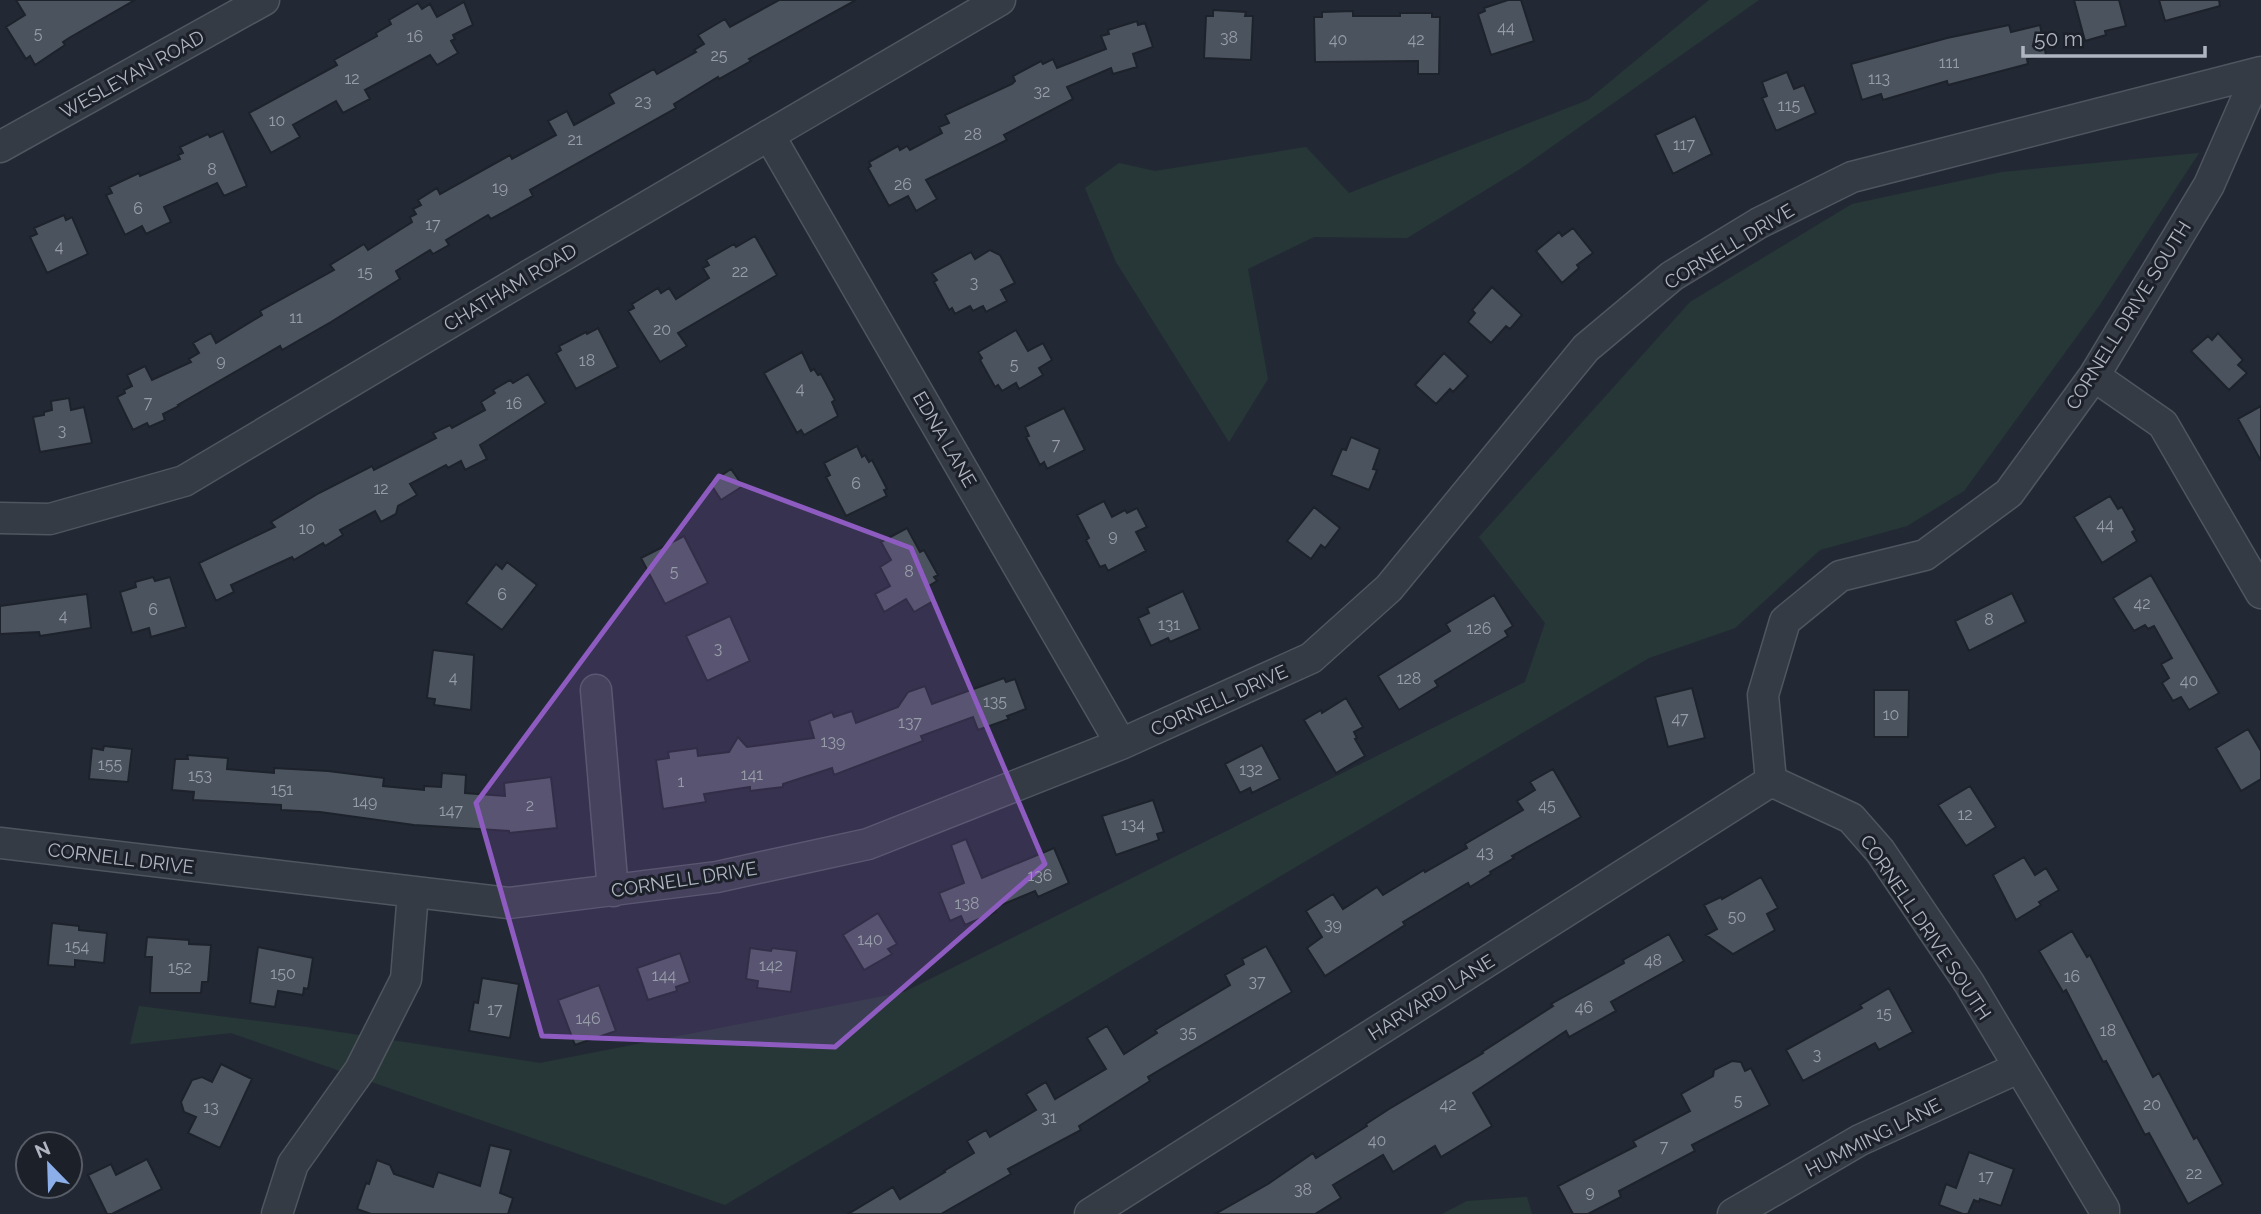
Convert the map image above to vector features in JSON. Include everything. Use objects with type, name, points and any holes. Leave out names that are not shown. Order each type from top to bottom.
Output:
[{"type":"street","name":"WESLEYAN ROAD","points":[[0,147],[264,0]]},
{"type":"street","name":"CHATHAM ROAD","points":[[0,518],[50,519],[184,481],[1000,0]]},
{"type":"street","name":"CORNELL DRIVE SOUTH","points":[[2105,1214],[1969,983],[1880,851],[1850,818],[1771,781],[1763,695],[1785,621],[1840,576],[1925,555],[2009,493],[2094,376],[2209,185],[2260,73]]},
{"type":"street","name":"CORNELL DRIVE","points":[[0,843],[509,903],[717,877],[868,844],[1121,744],[1311,658],[1389,588],[1586,348],[1672,276],[1759,223],[1852,177],[2260,73]]},
{"type":"street","name":"EDNA LANE","points":[[769,135],[1121,744]]},
{"type":"street","points":[[2094,376],[2163,424],[2261,593]]},
{"type":"street","points":[[596,690],[613,891]]},
{"type":"street","name":"HARVARD LANE","points":[[1090,1214],[1771,781]]},
{"type":"street","points":[[277,1214],[293,1164],[360,1070],[406,979],[413,893]]},
{"type":"street","name":"HUMMING LANE","points":[[1733,1214],[1860,1140],[2018,1068]]},
{"type":"highlighted area","points":[[719,476],[911,548],[1045,864],[835,1047],[542,1036],[476,803]]},
{"type":"shaded area","points":[[1709,0],[1759,0],[1520,169],[1407,238],[1314,237],[1248,269],[1268,379],[1229,442],[1116,262],[1085,188],[1119,163],[1155,171],[1306,147],[1349,193],[1588,100]]},
{"type":"shaded area","points":[[2199,153],[2099,306],[1964,491],[1907,526],[1820,550],[1735,628],[1649,658],[725,1205],[231,1033],[130,1044],[139,1006],[307,1027],[540,1063],[904,992],[1525,682],[1545,623],[1479,537],[1690,302],[1852,204],[2002,172]]},
{"type":"shaded area","points":[[1527,1197],[1532,1214],[1442,1214],[1467,1201]]},
{"type":"building","points":[[16,0],[135,0],[69,38],[63,42],[65,45],[35,65],[30,56],[26,59],[6,27],[25,15]]},
{"type":"building","points":[[779,0],[856,0],[749,59],[751,61],[719,79],[718,77],[674,104],[676,108],[530,190],[533,196],[491,219],[488,215],[446,240],[449,245],[433,254],[430,250],[396,271],[400,279],[331,322],[282,350],[280,346],[178,405],[163,414],[165,420],[149,427],[147,423],[133,430],[117,397],[132,386],[127,375],[145,366],[152,380],[191,362],[189,359],[199,353],[193,343],[211,333],[216,343],[262,315],[260,311],[334,270],[330,265],[364,244],[368,250],[412,222],[410,217],[416,214],[413,209],[421,205],[418,200],[437,188],[440,194],[510,155],[512,159],[556,135],[548,121],[567,111],[574,125],[614,103],[609,94],[654,69],[657,74],[696,52],[694,50],[704,44],[698,35],[725,19],[730,27]]},
{"type":"building","points":[[1508,0],[1521,0],[1534,41],[1491,55],[1478,14],[1485,11],[1484,8]]},
{"type":"building","points":[[2074,0],[2119,0],[2126,26],[2105,31],[2106,35],[2085,41]]},
{"type":"building","points":[[2159,0],[2219,0],[2220,6],[2165,21]]},
{"type":"building","points":[[464,2],[473,25],[453,35],[455,39],[451,41],[458,53],[437,65],[430,55],[365,90],[370,99],[343,113],[336,101],[293,125],[300,137],[271,153],[249,113],[337,65],[334,60],[377,36],[376,33],[391,24],[389,20],[418,3],[422,9],[430,4],[437,17]]},
{"type":"building","points":[[1213,10],[1246,12],[1245,16],[1253,16],[1251,60],[1204,58],[1206,16],[1213,16]]},
{"type":"building","points":[[1353,11],[1353,16],[1432,13],[1432,17],[1440,17],[1439,74],[1418,74],[1418,61],[1315,62],[1314,17],[1322,17],[1322,12]]},
{"type":"building","points":[[1137,21],[1138,25],[1145,23],[1153,47],[1133,54],[1137,67],[1113,74],[1111,68],[1067,87],[1073,99],[1004,135],[1007,140],[926,180],[937,199],[916,211],[908,196],[889,206],[868,168],[871,166],[869,162],[898,146],[900,150],[907,146],[910,150],[942,133],[939,127],[949,123],[945,115],[1012,84],[1015,81],[1013,76],[1041,61],[1043,64],[1053,59],[1057,68],[1106,49],[1101,36],[1109,34],[1108,30]]},
{"type":"building","points":[[2009,25],[2011,32],[2040,25],[2046,55],[2027,59],[2028,64],[1948,85],[1947,81],[1883,100],[1881,94],[1862,100],[1851,64],[1947,38]]},
{"type":"building","points":[[1787,72],[1794,89],[1804,85],[1816,113],[1776,131],[1762,98],[1767,96],[1762,82]]},
{"type":"building","points":[[1695,116],[1712,154],[1673,174],[1655,135]]},
{"type":"building","points":[[223,131],[247,186],[224,196],[217,183],[164,207],[171,222],[146,234],[142,226],[125,235],[106,195],[112,193],[109,187],[180,159],[178,155],[183,153],[180,147],[208,134],[210,137]]},
{"type":"building","points":[[64,215],[66,220],[72,217],[88,254],[47,273],[30,237],[37,234],[34,228]]},
{"type":"building","points":[[1573,228],[1593,253],[1577,265],[1579,268],[1562,283],[1536,251],[1559,232],[1562,236]]},
{"type":"building","points":[[755,236],[777,275],[678,333],[687,346],[660,362],[628,311],[634,308],[632,304],[658,288],[661,293],[669,288],[676,299],[709,278],[703,268],[709,265],[706,260]]},
{"type":"building","points":[[990,250],[1000,255],[1015,283],[1001,290],[1007,301],[986,312],[983,306],[973,311],[970,306],[955,314],[952,308],[949,310],[932,273],[971,252],[975,259]]},
{"type":"building","points":[[1492,287],[1522,315],[1510,329],[1506,326],[1491,343],[1468,322],[1475,313],[1472,310]]},
{"type":"building","points":[[598,328],[618,367],[576,389],[556,353],[561,350],[559,346]]},
{"type":"building","points":[[1016,330],[1028,351],[1043,343],[1052,360],[1039,368],[1043,375],[1019,389],[1016,383],[1002,391],[998,385],[995,387],[978,352]]},
{"type":"building","points":[[2218,333],[2243,360],[2238,365],[2247,373],[2229,390],[2191,351],[2208,336],[2212,340]]},
{"type":"building","points":[[802,352],[811,371],[814,369],[818,375],[821,374],[835,400],[832,402],[838,416],[804,435],[801,430],[797,433],[764,373]]},
{"type":"building","points":[[1444,353],[1468,376],[1453,392],[1450,389],[1436,404],[1415,385]]},
{"type":"building","points":[[528,374],[546,403],[480,445],[487,459],[465,470],[461,461],[448,468],[446,465],[410,484],[417,495],[398,506],[396,514],[381,522],[375,511],[340,530],[343,535],[325,546],[323,543],[294,560],[292,557],[231,585],[234,592],[216,601],[199,563],[275,527],[271,522],[319,493],[372,466],[374,470],[436,438],[433,433],[450,425],[452,428],[485,410],[481,402],[495,393],[493,390]]},
{"type":"building","points":[[69,398],[71,410],[84,407],[92,443],[40,452],[33,417],[52,410],[51,401]]},
{"type":"building","points":[[2261,406],[2261,461],[2238,419]]},
{"type":"building","points":[[1064,408],[1085,450],[1047,469],[1044,462],[1040,465],[1026,437],[1029,436],[1025,427]]},
{"type":"building","points":[[1351,437],[1380,449],[1373,469],[1377,470],[1369,490],[1331,475],[1342,449],[1346,450]]},
{"type":"building","points":[[857,446],[862,457],[865,455],[869,462],[872,460],[887,489],[884,490],[887,496],[846,516],[826,477],[830,475],[824,463]]},
{"type":"building","points":[[731,469],[743,486],[721,500],[710,483]]},
{"type":"building","points":[[2110,496],[2118,509],[2122,507],[2135,530],[2132,532],[2137,541],[2102,563],[2074,517]]},
{"type":"building","points":[[1104,501],[1112,517],[1125,510],[1127,513],[1137,508],[1147,527],[1136,532],[1146,551],[1108,571],[1105,565],[1100,567],[1077,515]]},
{"type":"building","points":[[1314,507],[1340,528],[1325,548],[1321,545],[1311,559],[1287,541]]},
{"type":"building","points":[[907,528],[920,552],[924,550],[938,575],[934,577],[937,581],[927,587],[935,600],[914,612],[906,599],[884,612],[875,594],[890,586],[880,567],[891,560],[881,542]]},
{"type":"building","points":[[684,536],[708,583],[665,604],[641,558]]},
{"type":"building","points":[[507,562],[537,585],[502,630],[466,603],[496,564],[502,569]]},
{"type":"building","points":[[2151,575],[2219,693],[2189,710],[2181,697],[2173,701],[2162,683],[2169,678],[2161,664],[2172,658],[2154,626],[2148,629],[2145,625],[2134,631],[2113,598]]},
{"type":"building","points":[[153,577],[155,581],[170,577],[186,627],[151,637],[149,628],[132,633],[120,592],[136,587],[135,582]]},
{"type":"building","points":[[1183,591],[1200,629],[1170,642],[1168,638],[1151,646],[1138,618],[1149,613],[1147,608]]},
{"type":"building","points":[[2012,593],[2026,622],[1969,651],[1955,621]]},
{"type":"building","points":[[87,594],[91,628],[40,636],[39,632],[0,634],[0,606]]},
{"type":"building","points":[[1494,595],[1513,626],[1505,631],[1508,636],[1435,681],[1438,686],[1399,710],[1378,676],[1450,631],[1446,624]]},
{"type":"building","points":[[730,616],[750,661],[707,681],[686,636]]},
{"type":"building","points":[[433,650],[474,655],[471,710],[434,705],[435,699],[427,698]]},
{"type":"building","points":[[1004,678],[1006,682],[1015,679],[1026,709],[1007,716],[1009,719],[978,730],[973,717],[921,736],[923,741],[834,775],[832,768],[783,784],[783,787],[750,791],[750,787],[704,794],[706,802],[663,809],[656,760],[669,758],[668,752],[697,748],[698,756],[729,752],[738,737],[747,747],[814,738],[809,721],[832,712],[834,717],[852,711],[856,723],[898,707],[908,692],[925,686],[932,704]]},
{"type":"building","points":[[1692,688],[1705,738],[1668,747],[1655,697]]},
{"type":"building","points":[[1874,690],[1909,690],[1908,737],[1874,737]]},
{"type":"building","points":[[1346,698],[1363,727],[1354,732],[1365,756],[1336,773],[1304,720],[1321,710],[1322,713]]},
{"type":"building","points":[[2248,729],[2261,751],[2261,779],[2241,791],[2216,748]]},
{"type":"building","points":[[1262,745],[1280,779],[1252,793],[1250,788],[1240,793],[1225,764]]},
{"type":"building","points":[[104,746],[132,749],[128,782],[89,779],[92,748],[103,750]]},
{"type":"building","points":[[187,755],[228,758],[227,769],[274,773],[274,768],[328,771],[384,778],[383,786],[424,790],[424,786],[441,787],[442,773],[466,775],[465,793],[505,796],[504,783],[551,777],[557,828],[509,833],[281,810],[281,805],[193,800],[194,792],[172,790],[175,759],[188,759]]},
{"type":"building","points":[[1553,769],[1581,817],[1512,856],[1514,858],[1470,887],[1468,883],[1403,922],[1405,925],[1325,976],[1307,948],[1322,937],[1306,911],[1333,894],[1343,909],[1377,887],[1383,895],[1467,848],[1465,844],[1523,810],[1517,801],[1535,790],[1530,782]]},
{"type":"building","points":[[1970,786],[1996,827],[1966,846],[1938,805]]},
{"type":"building","points":[[1153,800],[1164,832],[1157,834],[1159,840],[1116,855],[1102,816]]},
{"type":"building","points":[[966,839],[982,878],[1054,848],[1069,883],[1038,897],[1035,891],[994,908],[996,912],[965,925],[961,916],[950,921],[939,893],[964,883],[951,845]]},
{"type":"building","points":[[2024,857],[2035,875],[2046,868],[2059,890],[2016,920],[1993,875]]},
{"type":"building","points":[[1761,877],[1778,908],[1767,914],[1775,930],[1733,954],[1706,935],[1717,929],[1704,905],[1721,897],[1722,899]]},
{"type":"building","points":[[878,913],[897,944],[888,949],[892,954],[864,970],[843,935]]},
{"type":"building","points":[[52,923],[107,933],[104,963],[75,960],[75,967],[48,965]]},
{"type":"building","points":[[2072,931],[2087,957],[2090,955],[2153,1077],[2159,1073],[2194,1139],[2197,1137],[2223,1184],[2188,1204],[2149,1133],[2145,1135],[2106,1061],[2103,1062],[2066,990],[2063,992],[2039,951]]},
{"type":"building","points":[[1669,934],[1684,961],[1611,1002],[1616,1011],[1569,1037],[1566,1031],[1473,1093],[1492,1126],[1441,1157],[1435,1146],[1393,1172],[1383,1155],[1333,1185],[1341,1198],[1315,1214],[1215,1214],[1268,1184],[1313,1153],[1316,1158],[1389,1109],[1483,1053],[1553,1006],[1551,1004]]},
{"type":"building","points":[[147,937],[189,940],[189,944],[211,945],[208,982],[202,982],[201,993],[150,993],[152,957],[145,957]]},
{"type":"building","points":[[1266,946],[1292,992],[1148,1077],[1150,1081],[1079,1126],[1081,1130],[1008,1169],[1011,1174],[941,1214],[848,1214],[893,1187],[900,1199],[974,1153],[967,1141],[986,1130],[990,1137],[1036,1110],[1026,1094],[1046,1082],[1055,1099],[1106,1069],[1087,1038],[1107,1026],[1124,1054],[1157,1033],[1155,1030],[1230,985],[1225,975],[1244,964],[1242,959]]},
{"type":"building","points":[[258,947],[313,958],[308,989],[304,988],[303,995],[278,991],[275,1007],[250,1003]]},
{"type":"building","points":[[750,948],[797,951],[791,992],[757,988],[758,981],[746,979]]},
{"type":"building","points":[[680,953],[690,982],[676,987],[677,991],[648,1000],[637,968]]},
{"type":"building","points":[[482,978],[519,984],[510,1038],[469,1031]]},
{"type":"building","points":[[599,985],[616,1031],[575,1045],[558,1000]]},
{"type":"building","points":[[1889,988],[1913,1032],[1879,1050],[1875,1043],[1803,1081],[1786,1050],[1862,1008],[1860,1005]]},
{"type":"building","points":[[1732,1061],[1741,1062],[1745,1071],[1751,1068],[1770,1105],[1692,1145],[1695,1151],[1619,1191],[1621,1197],[1588,1214],[1573,1214],[1558,1186],[1636,1146],[1633,1141],[1690,1111],[1681,1094],[1713,1076],[1714,1070]]},
{"type":"building","points":[[221,1064],[252,1079],[220,1148],[188,1133],[196,1117],[184,1112],[181,1102],[192,1080],[202,1077],[212,1082]]},
{"type":"building","points":[[490,1145],[511,1150],[500,1193],[513,1198],[508,1214],[371,1214],[357,1209],[377,1160],[390,1165],[394,1174],[433,1187],[438,1172],[480,1186]]},
{"type":"building","points":[[1969,1152],[2014,1169],[2001,1206],[1980,1199],[1979,1202],[1974,1200],[1968,1214],[1963,1214],[1939,1205],[1946,1184],[1956,1188]]},
{"type":"building","points":[[147,1159],[162,1189],[107,1214],[88,1175],[111,1164],[116,1175]]}]
